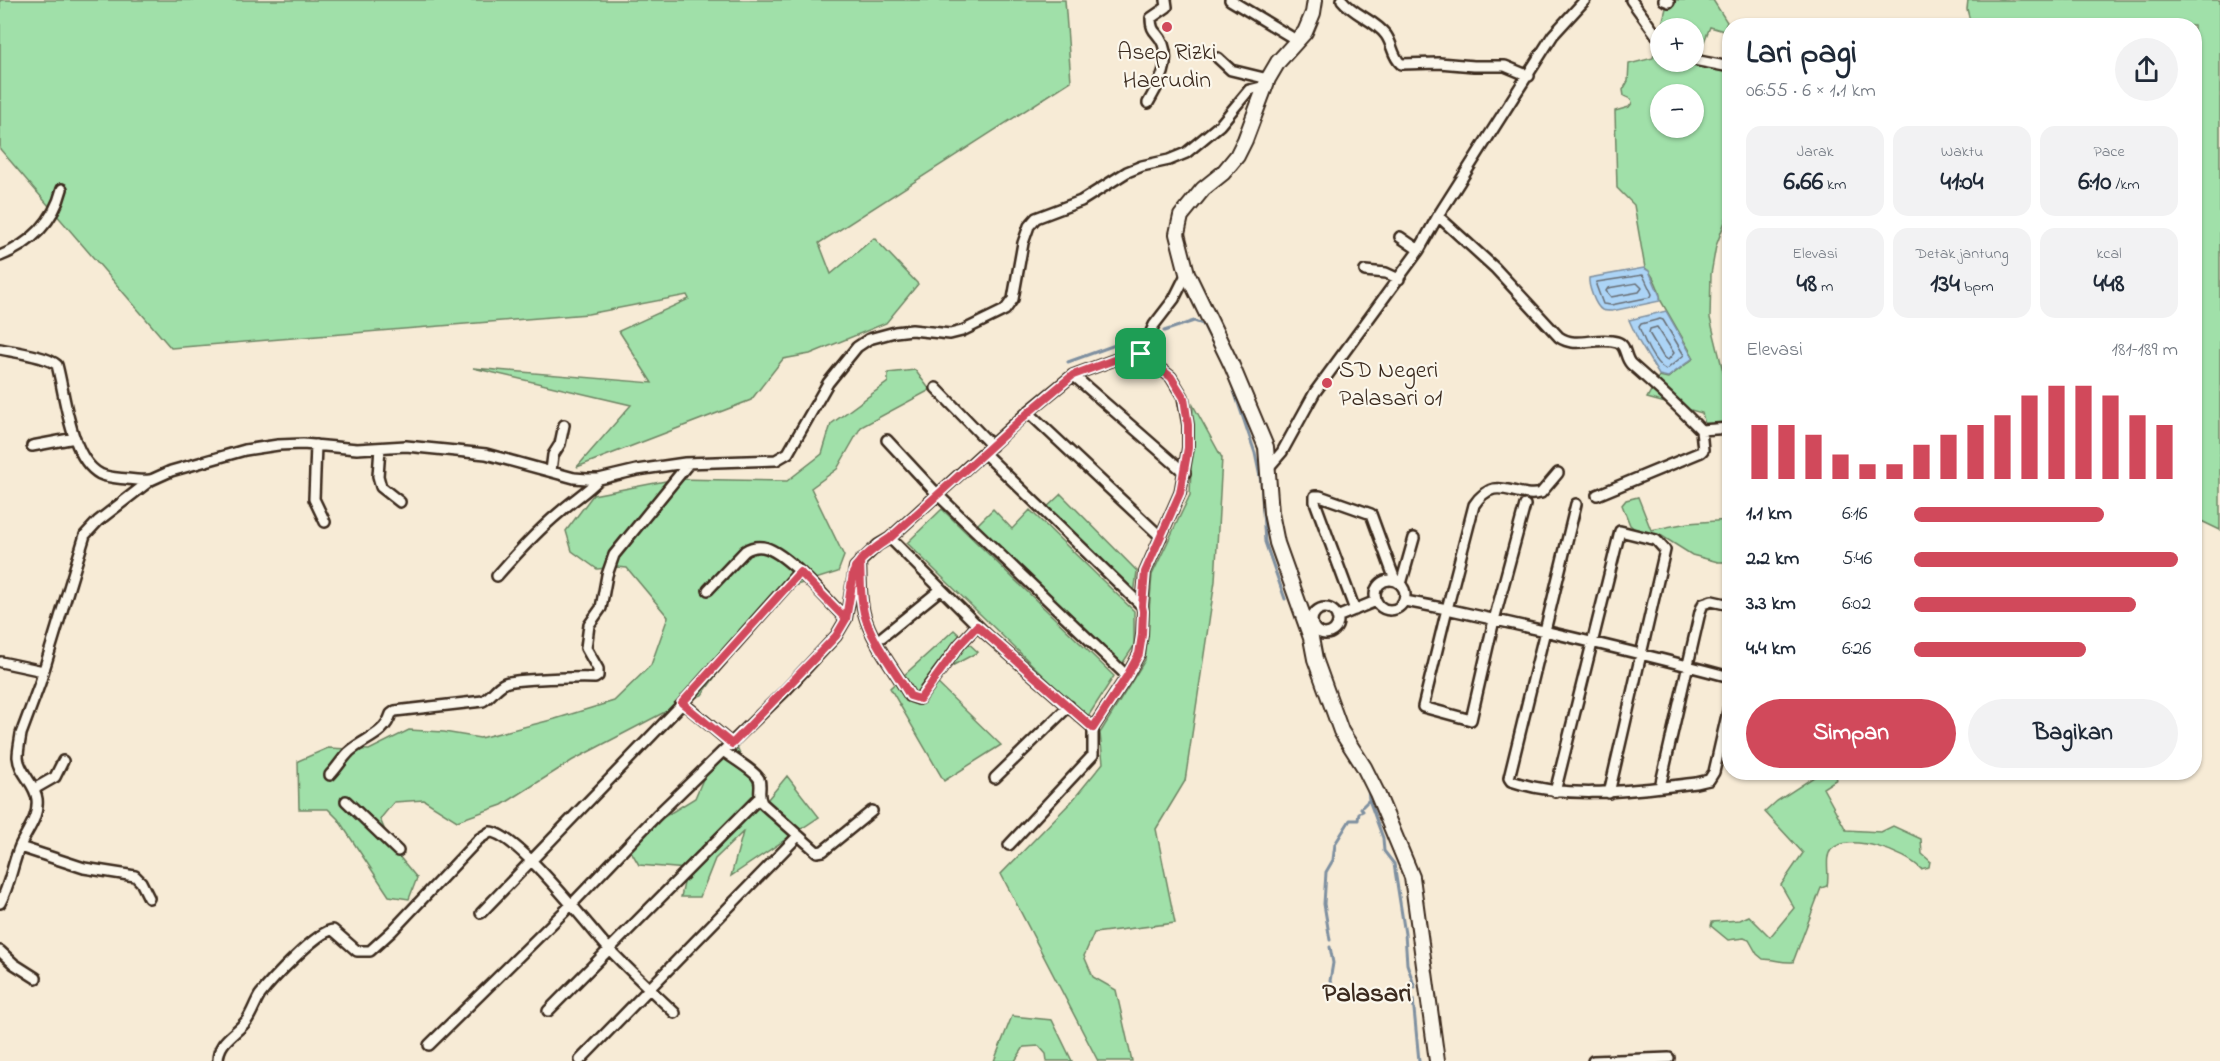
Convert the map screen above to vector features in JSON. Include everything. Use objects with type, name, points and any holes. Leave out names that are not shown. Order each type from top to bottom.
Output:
[{"type":"main road","points":[[1315,0],[1309,23],[1266,82],[1237,156],[1223,173],[1203,189],[1181,216],[1177,234],[1187,273],[1232,366],[1266,447],[1271,513],[1277,543],[1309,626],[1315,660],[1341,731],[1364,767],[1377,793],[1412,877],[1437,1061]]},
{"type":"street","points":[[1148,103],[1164,74],[1162,44],[1151,28],[1151,18],[1167,7],[1166,0]]},
{"type":"street","points":[[1230,0],[1298,40]]},
{"type":"street","points":[[1342,0],[1349,8],[1378,26],[1388,38],[1396,60],[1401,64],[1504,66],[1529,76]]},
{"type":"street","points":[[1269,467],[1282,452],[1315,392],[1419,250],[1438,216],[1553,35],[1585,0]]},
{"type":"street","points":[[1631,0],[1650,26]]},
{"type":"street","points":[[1218,58],[1231,70],[1266,82]]},
{"type":"street","points":[[1704,62],[1722,65]]},
{"type":"street","points":[[0,903],[9,886],[20,847],[34,822],[36,813],[37,797],[20,765],[21,734],[85,535],[98,521],[151,480],[171,471],[245,450],[278,445],[315,445],[357,449],[406,447],[486,454],[574,478],[599,479],[637,470],[689,463],[725,460],[764,462],[776,459],[784,455],[794,444],[828,383],[857,347],[869,339],[895,332],[912,330],[950,334],[962,331],[1005,310],[1013,299],[1023,243],[1029,226],[1036,218],[1081,201],[1127,172],[1186,153],[1220,126],[1249,90],[1266,82]]},
{"type":"street","points":[[0,256],[16,250],[47,222],[58,205],[62,189]]},
{"type":"street","points":[[1438,216],[1495,268],[1559,337],[1567,343],[1605,340],[1620,342],[1624,347],[1627,361],[1701,430],[1701,453],[1597,495]]},
{"type":"street","points":[[1400,237],[1419,250]]},
{"type":"street","points":[[1365,271],[1386,273],[1399,279]]},
{"type":"street","points":[[1141,354],[1154,325],[1174,299],[1187,273]]},
{"type":"street","points":[[0,349],[27,356],[46,357],[57,365],[65,406],[75,438],[85,457],[100,474],[151,480]]},
{"type":"street","points":[[429,1045],[572,904],[656,816],[732,744],[836,636],[846,619],[853,573],[860,561],[890,538],[1073,375],[1122,357],[1141,354],[1171,377],[1184,398],[1188,425],[1188,448],[1180,493],[1145,572],[1139,654],[1093,728],[1094,755],[1009,845]]},
{"type":"street","points":[[1073,375],[1185,473]]},
{"type":"street","points":[[936,388],[993,446]]},
{"type":"street","points":[[1029,412],[1161,537]]},
{"type":"street","points":[[551,471],[553,455],[560,444],[564,425]]},
{"type":"street","points":[[1701,430],[1722,429]]},
{"type":"street","points":[[32,446],[75,438]]},
{"type":"street","points":[[887,440],[938,495],[1127,676]]},
{"type":"street","points":[[315,445],[314,499],[325,522]]},
{"type":"street","points":[[380,448],[378,477],[381,487],[400,502]]},
{"type":"street","points":[[985,454],[1142,606]]},
{"type":"street","points":[[330,775],[350,751],[380,732],[395,711],[483,701],[502,684],[516,679],[528,681],[598,676],[598,669],[586,648],[589,625],[601,608],[607,575],[614,555],[689,463]]},
{"type":"street","points":[[1525,506],[1494,620],[1471,720],[1423,707],[1474,506],[1479,498],[1488,491],[1500,487],[1527,495],[1541,493],[1558,472]]},
{"type":"street","points":[[497,576],[522,547],[561,510],[586,494],[599,479]]},
{"type":"street","points":[[1355,610],[1315,502],[1315,496],[1371,514],[1398,582],[1405,591],[1405,601],[1398,608],[1389,610],[1380,606],[1376,601],[1375,593],[1380,584],[1389,580],[1398,582]]},
{"type":"street","points":[[1576,504],[1509,778],[1520,784],[1555,792],[1609,793],[1709,780],[1714,772],[1722,737]]},
{"type":"street","points":[[1555,792],[1620,531],[1656,540],[1665,550],[1609,793]]},
{"type":"street","points":[[890,538],[977,626],[1093,728]]},
{"type":"street","points":[[1398,582],[1414,538]]},
{"type":"street","points":[[708,590],[745,551],[752,547],[764,547],[774,551],[800,572],[846,619]]},
{"type":"street","points":[[860,561],[864,612],[873,639],[893,666],[910,696],[920,699],[960,644],[977,626]]},
{"type":"street","points":[[481,913],[682,703],[800,572]]},
{"type":"street","points":[[882,637],[940,590]]},
{"type":"street","points":[[1337,617],[1376,601]]},
{"type":"street","points":[[1405,601],[1544,631],[1722,675]]},
{"type":"street","points":[[1660,787],[1703,604],[1712,601],[1722,603]]},
{"type":"street","points":[[1323,609],[1331,610],[1337,617],[1337,626],[1328,634],[1320,633],[1309,626],[1315,613],[1323,609]]},
{"type":"street","points":[[2,662],[43,671]]},
{"type":"street","points":[[682,703],[732,744]]},
{"type":"street","points":[[995,778],[1069,706]]},
{"type":"street","points":[[548,1011],[759,798],[760,783],[757,776],[723,751]]},
{"type":"street","points":[[34,789],[54,777],[63,761]]},
{"type":"street","points":[[759,798],[814,850],[822,852],[872,811]]},
{"type":"street","points":[[346,801],[398,851]]},
{"type":"street","points":[[218,1061],[224,1041],[246,1022],[259,997],[284,968],[325,931],[333,930],[357,951],[370,951],[392,931],[479,839],[490,832],[501,835],[531,861],[572,904],[609,949],[675,1013]]},
{"type":"street","points":[[580,1060],[798,836]]},
{"type":"street","points":[[20,847],[84,868],[135,876],[141,882],[149,898]]},
{"type":"street","points":[[0,951],[14,964],[36,978]]},
{"type":"street","points":[[1593,1061],[1669,1058]]},
{"type":"green space","points":[[0,0],[1065,0],[1071,81],[819,243],[831,274],[874,238],[918,284],[886,323],[810,354],[783,359],[751,400],[577,467],[631,405],[473,368],[652,383],[619,331],[689,299],[687,295],[588,314],[171,348],[0,149]]},
{"type":"green space","points":[[1668,0],[1713,0],[1724,18],[1722,18],[1722,30],[1710,27],[1704,42],[1704,18],[1664,18]]},
{"type":"green space","points":[[1968,0],[2220,0],[2220,530],[2202,521],[2202,18],[1969,18]]},
{"type":"green space","points":[[1704,56],[1722,63],[1722,230],[1716,246],[1711,274],[1710,318],[1722,367],[1722,431],[1708,435],[1702,413],[1647,398],[1659,376],[1668,378],[1694,358],[1661,301],[1658,287],[1645,268],[1634,205],[1617,188],[1615,111],[1629,107],[1632,103],[1631,99],[1624,96],[1623,90],[1628,81],[1629,64],[1650,59],[1650,72],[1704,72]]},
{"type":"green space","points":[[915,370],[930,390],[861,427],[837,469],[811,488],[844,556],[838,572],[787,588],[750,628],[702,695],[682,703],[573,760],[502,805],[457,821],[424,800],[394,802],[380,819],[393,849],[417,878],[409,899],[389,896],[338,819],[328,809],[299,809],[298,761],[328,748],[369,750],[409,730],[444,732],[480,738],[614,701],[651,665],[668,617],[627,568],[597,569],[572,551],[566,531],[593,495],[676,479],[787,481],[822,454],[831,424],[888,382],[888,373]]},
{"type":"green space","points":[[1193,405],[1222,458],[1215,581],[1185,781],[1156,829],[1175,923],[1094,933],[1084,956],[1093,977],[1116,990],[1132,1061],[1098,1061],[1001,874],[1072,801],[1103,763],[1100,733],[1145,660],[1152,575],[1190,495]]},
{"type":"green space","points":[[1061,494],[1137,571],[1134,595],[1044,510]]},
{"type":"green space","points":[[1638,497],[1651,530],[1688,523],[1722,521],[1722,562],[1692,555],[1662,536],[1641,534],[1630,525],[1622,505],[1626,500]]},
{"type":"green space","points":[[942,509],[1114,676],[1087,718],[907,543]]},
{"type":"green space","points":[[993,509],[1012,529],[1030,510],[1134,611],[1134,646],[1120,667],[977,525]]},
{"type":"green space","points":[[954,630],[978,652],[931,677],[1001,745],[944,781],[890,688]]},
{"type":"green space","points":[[738,749],[763,805],[787,776],[819,817],[731,876],[743,832],[715,859],[700,897],[681,897],[687,869],[639,865],[625,841],[695,798],[706,772]]},
{"type":"green space","points":[[1809,780],[1835,780],[1823,788],[1846,830],[1881,832],[1893,826],[1921,839],[1922,854],[1930,861],[1929,867],[1921,869],[1903,857],[1877,846],[1863,843],[1839,845],[1829,853],[1827,886],[1821,888],[1793,962],[1763,959],[1757,954],[1749,940],[1744,938],[1728,940],[1711,926],[1712,922],[1740,920],[1749,916],[1770,937],[1794,908],[1781,885],[1803,853],[1765,812],[1777,801]]},
{"type":"green space","points":[[1012,1016],[1052,1020],[1072,1061],[1047,1061],[1046,1054],[1039,1046],[1024,1047],[1015,1061],[994,1061]]},
{"type":"water","points":[[1644,268],[1649,271],[1660,301],[1612,311],[1599,308],[1592,295],[1589,278]]},
{"type":"water","points":[[1666,311],[1693,358],[1668,377],[1659,375],[1629,320]]},
{"type":"waterway","points":[[1164,331],[1194,321],[1203,324],[1228,373],[1255,453],[1261,482],[1265,542],[1285,599]]},
{"type":"waterway","points":[[1068,362],[1129,340]]},
{"type":"waterway","points":[[1368,789],[1369,800],[1383,838],[1384,851],[1394,864],[1405,934],[1407,964],[1415,988]]},
{"type":"waterway","points":[[1330,940],[1324,904],[1326,872],[1333,860],[1335,844],[1350,820],[1358,820],[1359,813],[1363,811],[1361,808],[1368,801]]},
{"type":"waterway","points":[[1330,947],[1333,963],[1330,981],[1333,986]]},
{"type":"waterway","points":[[1413,999],[1419,1061]]},
{"type":"place","name":"Asep Rizki Haerudin","points":[[1167,27]]},
{"type":"place","name":"SD Negeri Palasari 01","points":[[1327,383]]},
{"type":"district","name":"Palasari","points":[[1367,992]]},
{"type":"route","points":[[1141,354],[1122,357],[1073,375],[890,538],[860,561],[853,573],[846,619],[800,572],[682,703],[732,744],[836,636],[846,619],[853,573],[855,567],[860,561],[864,612],[873,639],[893,666],[910,696],[920,699],[930,682],[977,626],[1093,728],[1139,654],[1145,572],[1180,493],[1185,473],[1188,425],[1184,398],[1171,377],[1141,354]]}]
